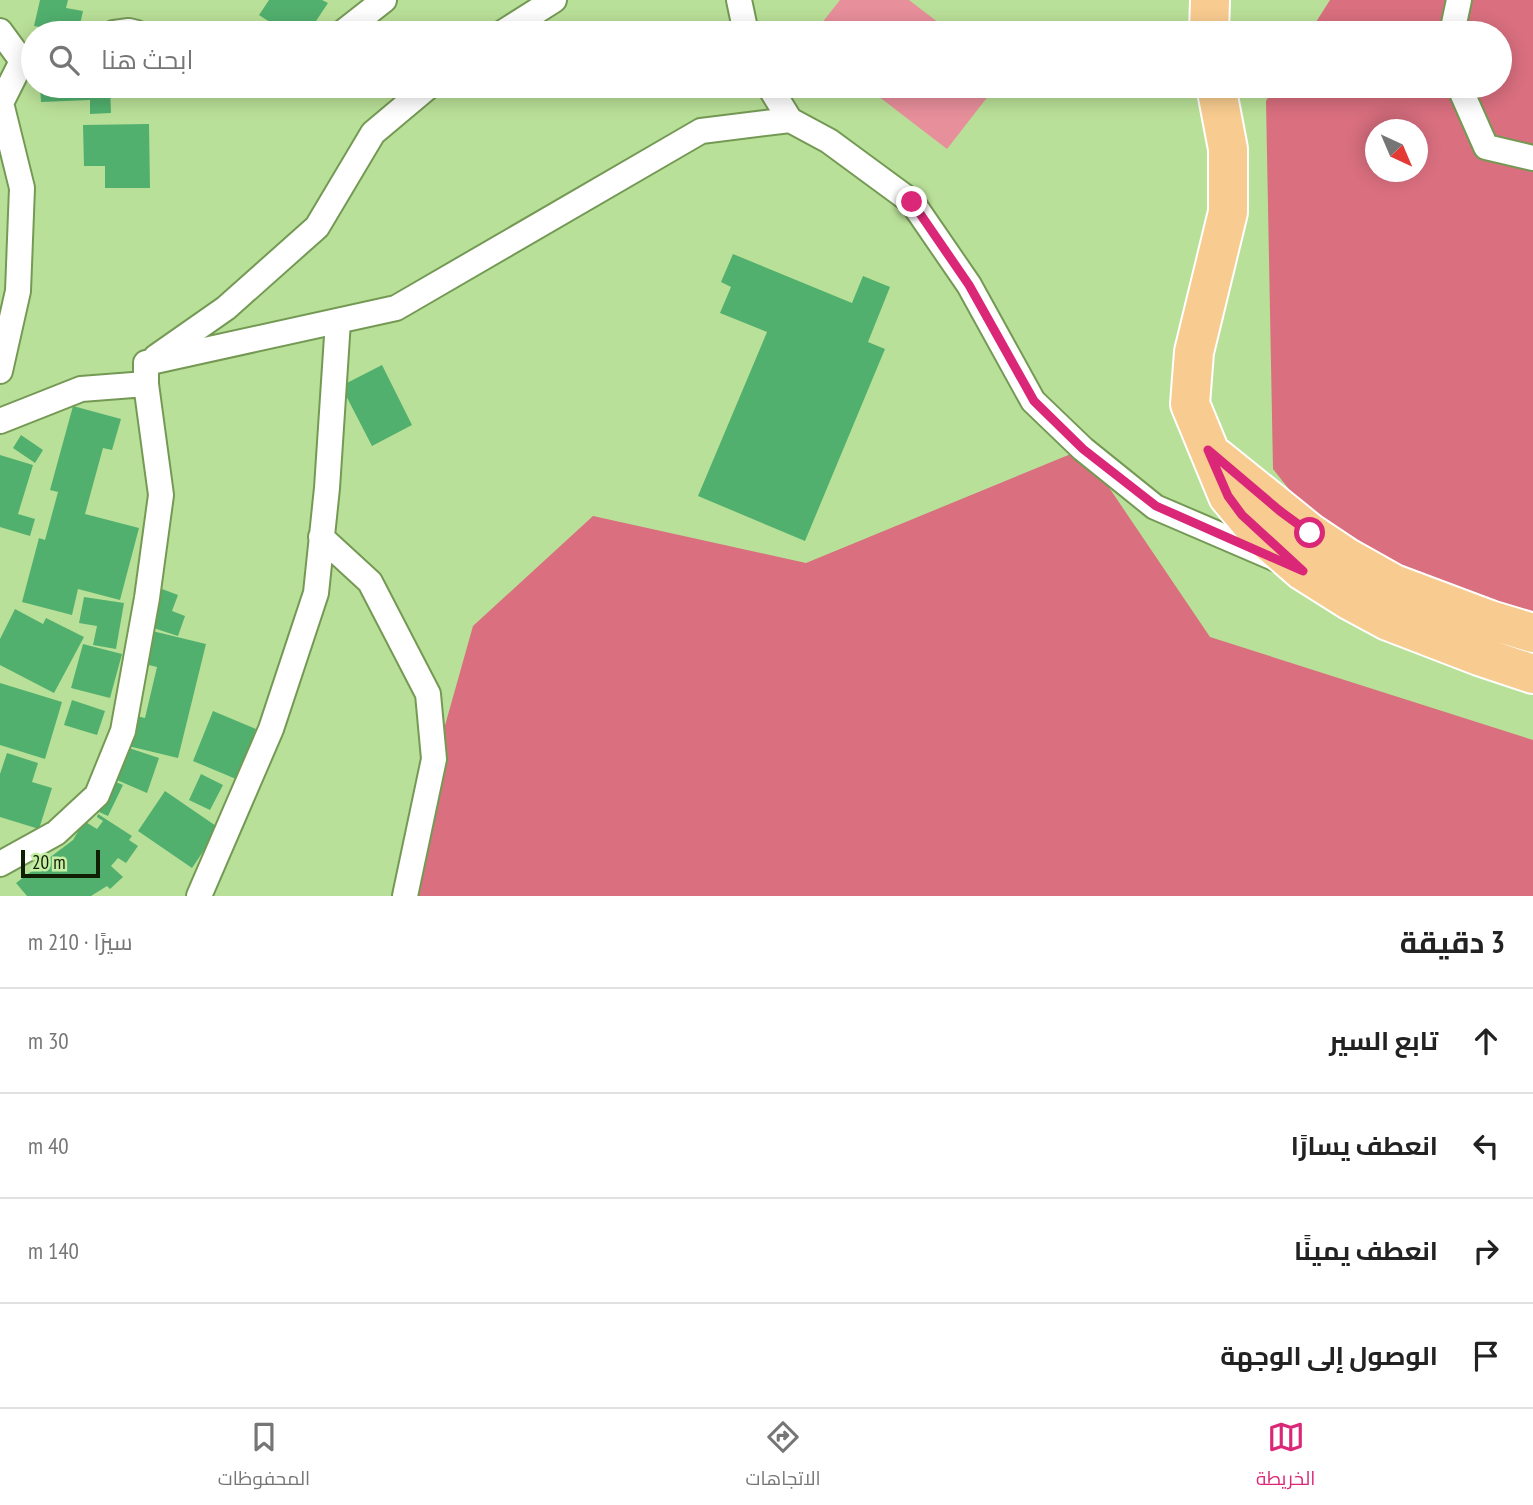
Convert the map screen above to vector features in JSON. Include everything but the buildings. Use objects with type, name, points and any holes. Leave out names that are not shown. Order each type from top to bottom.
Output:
[{"type":"main road","points":[[1209,21],[1210,0]]},
{"type":"main road","points":[[1218,98],[1228,149],[1228,212],[1194,352],[1190,404],[1228,496],[1242,515],[1303,571],[1349,600],[1388,621],[1533,674]]},
{"type":"main road","points":[[1208,450],[1280,511],[1346,557],[1394,584],[1533,633]]},
{"type":"street","points":[[357,21],[384,0]]},
{"type":"street","points":[[521,21],[554,0]]},
{"type":"street","points":[[739,0],[743,21]]},
{"type":"street","points":[[1455,21],[1459,0]]},
{"type":"street","points":[[0,32],[21,52]]},
{"type":"street","points":[[0,371],[18,291],[22,188],[1,103],[21,70]]},
{"type":"street","points":[[146,373],[226,308],[317,227],[373,133],[415,98]]},
{"type":"street","points":[[776,98],[790,120],[829,141],[912,202],[969,285],[1034,401],[1083,449],[1156,506],[1303,571]]},
{"type":"street","points":[[1464,98],[1486,147],[1533,158]]},
{"type":"street","points":[[0,421],[81,390],[396,308],[701,131],[790,120]]},
{"type":"street","points":[[199,896],[271,729],[316,593],[338,321]]},
{"type":"street","points":[[0,864],[55,833],[97,795],[122,731],[147,598],[161,495],[146,373]]},
{"type":"street","points":[[321,537],[370,582],[428,694],[434,759],[405,896]]},
{"type":"shaded area","points":[[840,0],[909,0],[936,21],[823,21]]},
{"type":"shaded area","points":[[1330,0],[1533,0],[1533,642],[1365,585],[1273,469],[1266,101],[1268,98],[1512,98],[1512,21],[1317,21]]},
{"type":"shaded area","points":[[881,98],[987,98],[947,149]]},
{"type":"shaded area","points":[[1083,449],[1210,637],[1533,740],[1533,896],[397,896],[473,626],[593,516],[806,563]]},
{"type":"route","points":[[912,202],[969,285],[1034,401],[1083,449],[1156,506],[1303,571],[1242,515],[1228,496],[1208,450],[1310,533]]}]
